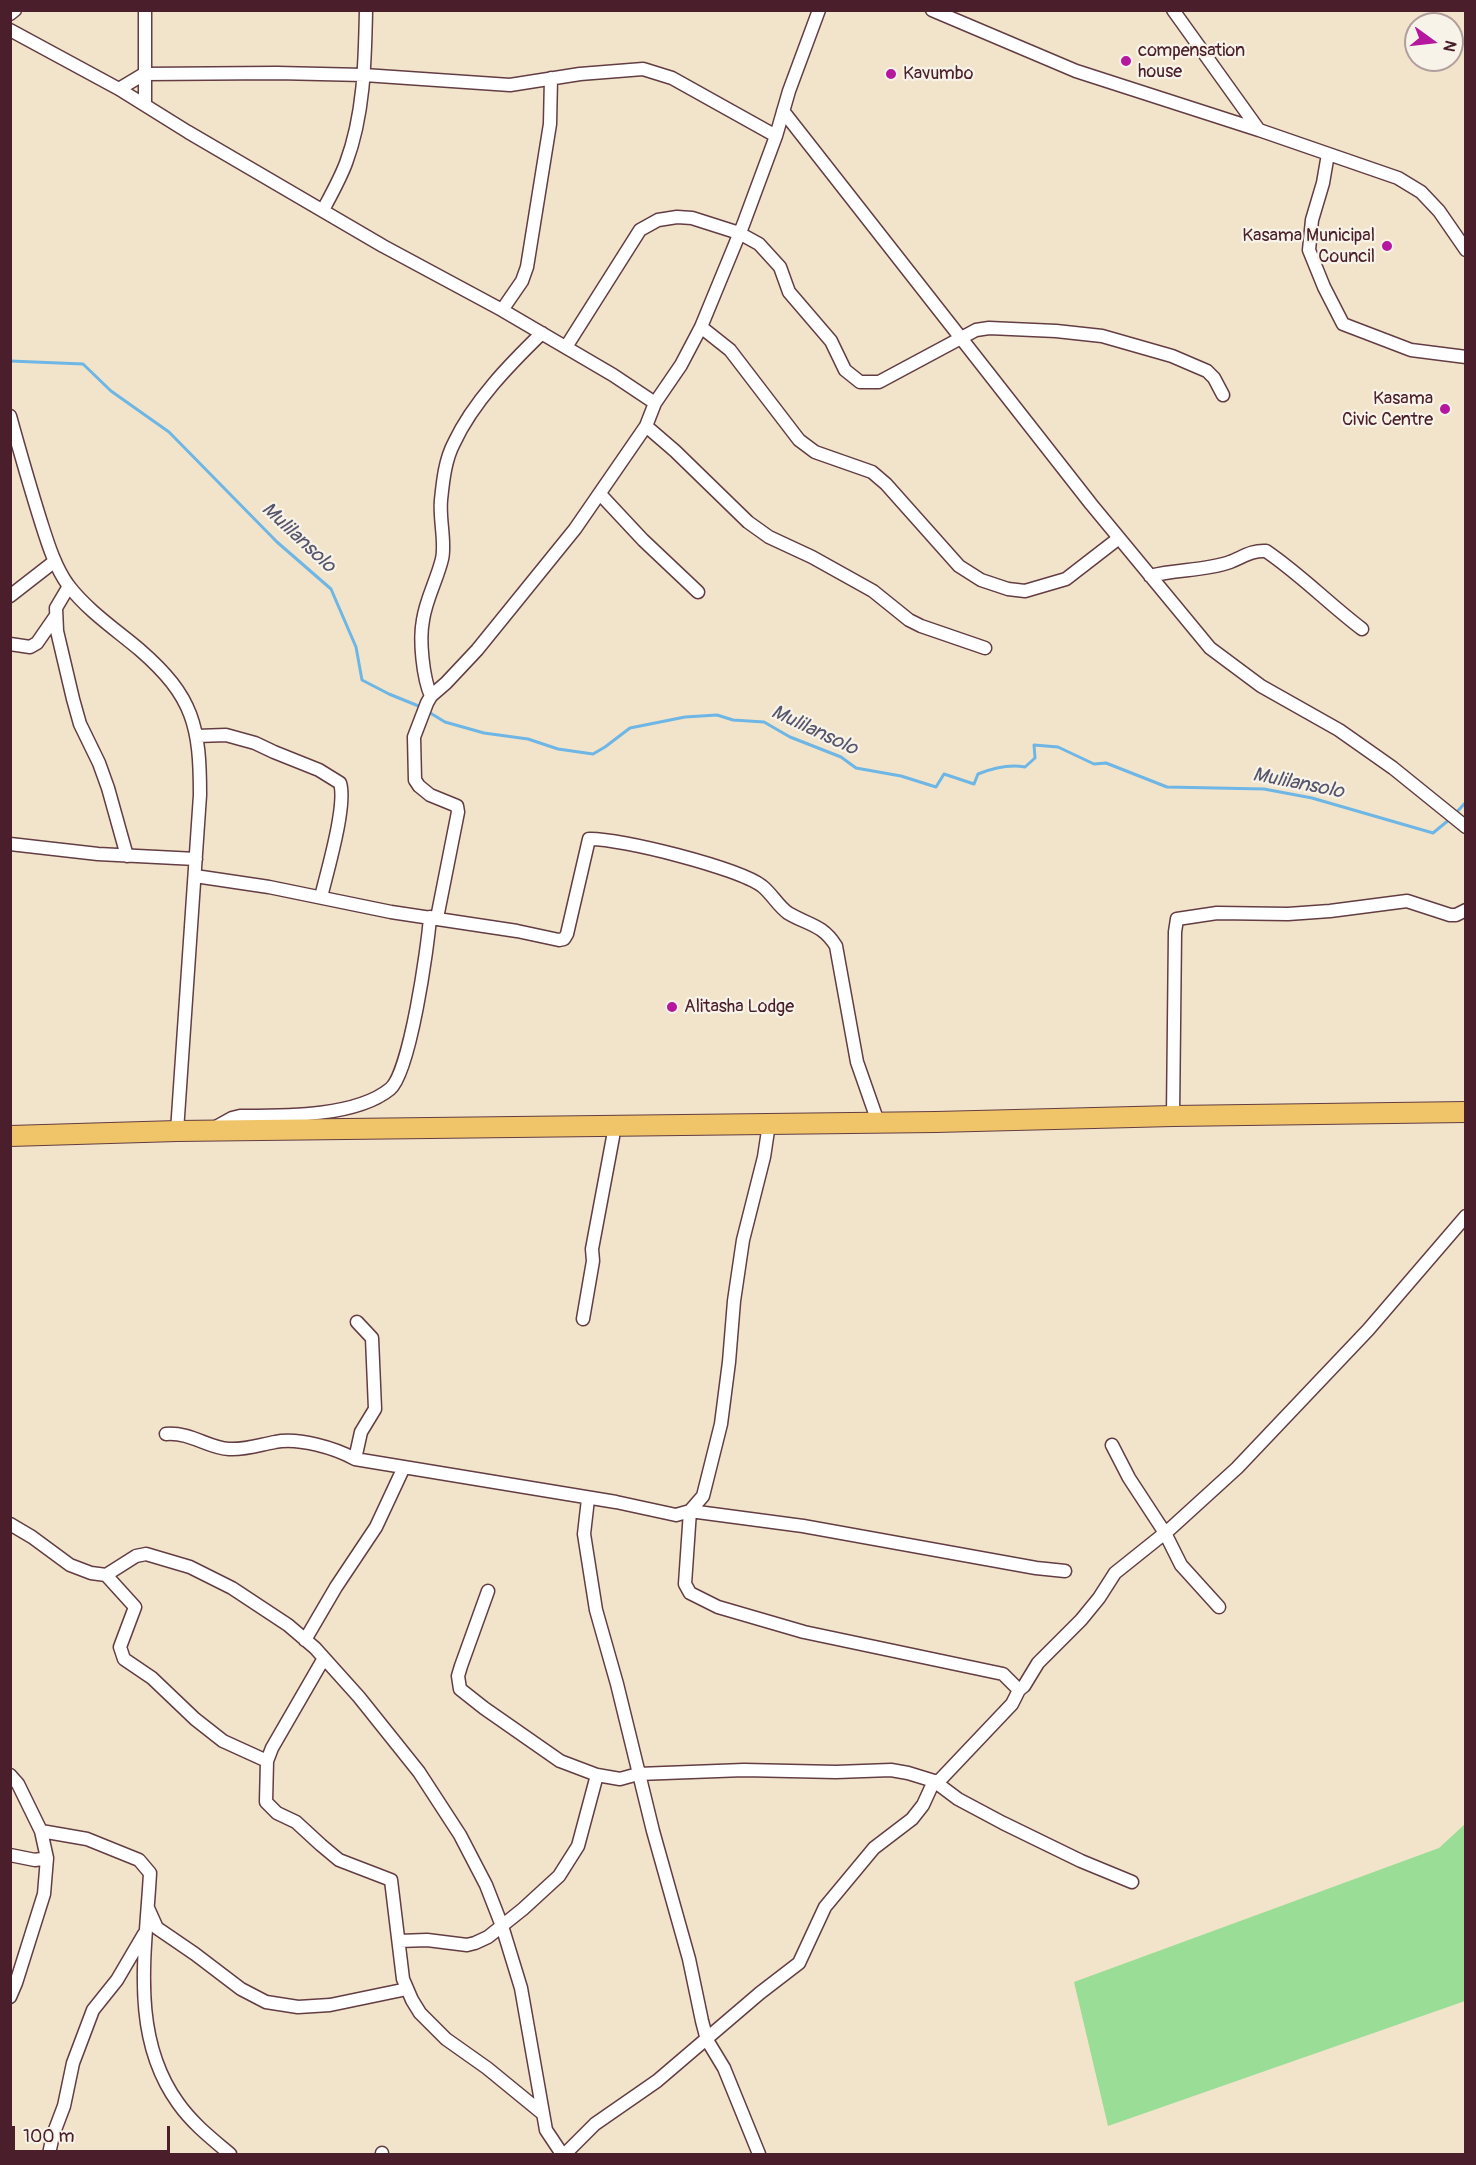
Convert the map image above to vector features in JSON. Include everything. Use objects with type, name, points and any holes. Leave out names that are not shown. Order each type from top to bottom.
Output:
[{"type":"main road","points":[[10,1136],[177,1131],[936,1122],[1466,1112]]},
{"type":"street","points":[[10,14],[15,10]]},
{"type":"street","points":[[145,10],[145,104]]},
{"type":"street","points":[[323,210],[346,163],[357,117],[364,75],[366,10]]},
{"type":"street","points":[[211,1131],[232,1118],[240,1116],[319,1114],[352,1107],[389,1090],[398,1079],[406,1059],[433,918],[458,812],[454,803],[430,795],[415,780],[414,737],[427,704],[477,650],[600,495],[646,426],[656,404],[681,365],[701,327],[740,233],[819,10]]},
{"type":"street","points":[[932,10],[1076,71],[1398,178],[1421,192],[1439,211],[1466,250]]},
{"type":"street","points":[[1173,10],[1259,130]]},
{"type":"street","points":[[10,30],[145,104],[188,132],[383,246],[542,333],[613,375],[656,404]]},
{"type":"street","points":[[119,89],[144,74],[277,72],[364,75],[510,85],[551,78],[650,70],[672,78],[776,136]]},
{"type":"street","points":[[502,310],[522,281],[527,267],[550,124],[551,78]]},
{"type":"street","points":[[783,111],[1119,538],[1210,648],[1262,686],[1339,730],[1393,768],[1462,824]]},
{"type":"street","points":[[1328,154],[1323,183],[1312,220],[1309,250],[1324,287],[1343,324],[1411,350],[1466,357]]},
{"type":"street","points":[[566,347],[640,230],[648,224],[677,217],[692,218],[740,233],[759,244],[780,267],[789,292],[831,341],[845,370],[860,382],[879,382],[976,330],[988,328],[1102,336],[1172,356],[1207,371],[1214,378],[1223,395]]},
{"type":"street","points":[[701,327],[730,350],[799,440],[815,452],[872,472],[886,484],[959,566],[981,580],[1008,589],[1025,591],[1044,586],[1066,579],[1119,538]]},
{"type":"street","points":[[427,704],[423,619],[443,550],[440,524],[446,464],[453,444],[470,415],[515,358],[542,333]]},
{"type":"street","points":[[10,416],[32,493],[55,561],[69,586],[98,616],[140,650],[176,687],[187,706],[197,736],[200,751],[200,795],[177,1131]]},
{"type":"street","points":[[646,426],[683,458],[748,522],[769,537],[812,557],[873,591],[909,620],[985,648]]},
{"type":"street","points":[[600,495],[698,592]]},
{"type":"street","points":[[1150,576],[1169,571],[1214,566],[1231,562],[1259,550],[1266,551],[1362,629]]},
{"type":"street","points":[[10,596],[55,561]]},
{"type":"street","points":[[69,586],[59,600],[56,617],[73,699],[80,724],[108,788],[127,856]]},
{"type":"street","points":[[10,644],[30,647],[37,643],[56,617]]},
{"type":"street","points":[[197,736],[226,735],[255,743],[319,770],[340,783],[342,790],[338,820],[321,897]]},
{"type":"street","points":[[195,876],[269,887],[391,912],[559,940],[564,939],[572,916],[589,839],[639,846],[725,869],[762,886],[784,910],[829,934],[836,946],[857,1062],[878,1122]]},
{"type":"street","points":[[10,844],[98,854],[196,859]]},
{"type":"street","points":[[1173,1116],[1174,932],[1177,919],[1217,913],[1288,914],[1330,911],[1407,901],[1450,915],[1466,910]]},
{"type":"street","points":[[769,1124],[764,1157],[742,1250],[734,1301],[721,1424],[703,1496],[690,1511],[685,1584],[690,1593],[718,1607],[804,1632],[1003,1674],[1019,1690]]},
{"type":"street","points":[[583,1319],[593,1261],[592,1249],[613,1137],[613,1126]]},
{"type":"street","points":[[934,1781],[939,1781],[1012,1704],[1038,1663],[1081,1620],[1115,1573],[1165,1533],[1237,1467],[1352,1347],[1466,1216]]},
{"type":"street","points":[[356,1459],[361,1432],[375,1409],[372,1338],[357,1322]]},
{"type":"street","points":[[166,1434],[182,1434],[230,1449],[254,1448],[277,1441],[307,1443],[337,1449],[356,1459],[676,1515],[690,1511],[803,1526],[1009,1564],[1065,1571]]},
{"type":"street","points":[[1112,1445],[1129,1478],[1165,1533],[1181,1565],[1219,1607]]},
{"type":"street","points":[[305,1640],[336,1587],[376,1527],[404,1467]]},
{"type":"street","points":[[588,1499],[585,1534],[596,1610],[689,1959],[707,2040],[724,2068],[759,2154]]},
{"type":"street","points":[[10,1524],[33,1537],[70,1565],[91,1573],[106,1575],[136,1556],[146,1554],[190,1567],[232,1588],[288,1625],[324,1658],[388,1731],[426,1782],[460,1835],[486,1885],[502,1926],[521,1988],[546,2130],[564,2154],[595,2124],[657,2082],[798,1963],[825,1907],[874,1848],[912,1819],[923,1805],[934,1781]]},
{"type":"street","points":[[106,1575],[135,1607],[120,1647],[124,1659],[152,1678],[195,1719],[223,1741],[267,1761]]},
{"type":"street","points":[[488,1592],[460,1666],[458,1676],[460,1689],[560,1761],[597,1775],[620,1779],[638,1774],[744,1770],[836,1772],[891,1770],[908,1773],[934,1781],[958,1799],[1003,1823],[1081,1861],[1132,1882]]},
{"type":"street","points":[[324,1658],[272,1748],[267,1761],[266,1802],[269,1807],[296,1822],[339,1860],[391,1880],[400,1964],[407,1989],[420,2013],[446,2039],[488,2068],[542,2113]]},
{"type":"street","points":[[10,1775],[18,1784],[41,1830],[47,1858],[44,1894],[10,1997]]},
{"type":"street","points":[[399,1941],[427,1940],[467,1945],[489,1937],[548,1887],[568,1864],[578,1846],[597,1775]]},
{"type":"street","points":[[41,1830],[87,1839],[139,1860],[150,1873],[144,1933],[142,1992],[150,2039],[165,2084],[192,2122],[230,2154]]},
{"type":"street","points":[[10,1855],[35,1860],[47,1858]]},
{"type":"street","points":[[148,1908],[157,1928],[241,1989],[266,2002],[298,2007],[330,2005],[407,1989]]},
{"type":"street","points":[[50,2154],[53,2135],[64,2106],[73,2063],[93,2010],[117,1980],[144,1933]]},
{"type":"green space","points":[[1465,1824],[1465,2001],[1108,2126],[1074,1982],[1439,1848]]},
{"type":"waterway","name":"Mulilansolo","points":[[10,361],[83,364],[111,391],[169,432],[277,542],[331,589],[356,647],[362,680],[421,707]]},
{"type":"waterway","name":"Mulilansolo","points":[[427,711],[445,722],[484,733],[528,739],[558,749],[593,754],[630,728],[685,717],[717,715],[733,720],[764,722],[790,737],[841,757],[856,768],[901,776],[936,787],[944,774],[974,784],[978,774],[995,768],[1025,767],[1035,758],[1034,745],[1058,747],[1094,764],[1106,763],[1167,787],[1264,789],[1312,798],[1433,833],[1450,819]]},
{"type":"waterway","name":"Mulilansolo","points":[[1455,814],[1466,802]]},
{"type":"place","name":"compensation house","points":[[1126,61]]},
{"type":"place","name":"Kavumbo","points":[[891,74]]},
{"type":"place","name":"Kasama Municipal Council","points":[[1387,246]]},
{"type":"place","name":"Kasama Civic Centre","points":[[1445,409]]},
{"type":"place","name":"Alitasha Lodge","points":[[672,1007]]}]
